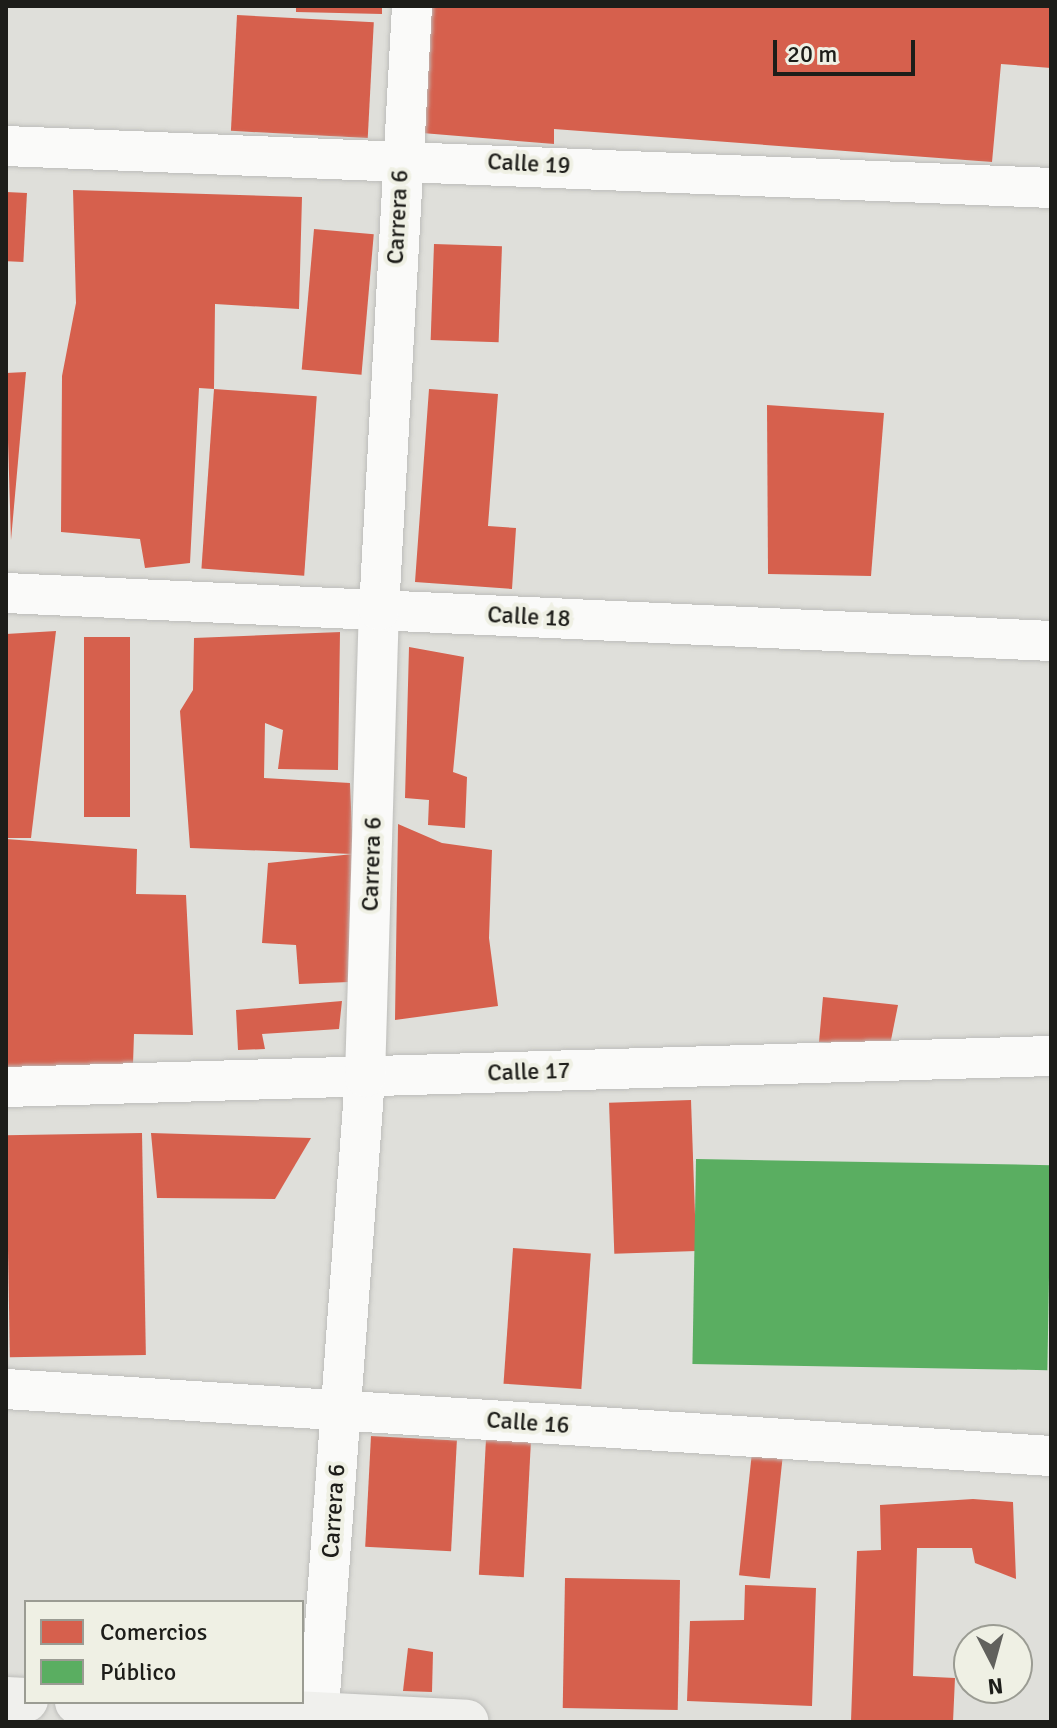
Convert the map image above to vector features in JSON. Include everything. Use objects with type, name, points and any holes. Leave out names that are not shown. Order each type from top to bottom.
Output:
[{"type":"street","name":"Carrera 6","points":[[319,1718],[365,1077],[379,610],[401,158],[412,6]]},
{"type":"street","name":"Calle 19","points":[[6,146],[401,158],[1051,188]]},
{"type":"street","name":"Calle 18","points":[[6,593],[1051,641]]},
{"type":"street","name":"Calle 17","points":[[6,1087],[1051,1056]]},
{"type":"street","name":"Calle 16","points":[[6,1389],[1051,1456]]},
{"type":"street","points":[[107,1704],[319,1718],[466,1722]]},
{"type":"building: Comercios","points":[[296,6],[382,6],[382,14],[296,12]]},
{"type":"building: Comercios","points":[[420,6],[1051,6],[1051,68],[1001,64],[992,162],[554,129],[554,144],[410,132]]},
{"type":"building: Comercios","points":[[237,15],[374,22],[368,138],[231,131]]},
{"type":"building: Comercios","points":[[73,190],[302,197],[299,309],[215,304],[214,389],[199,388],[190,563],[145,568],[140,539],[61,532],[62,376],[76,303]]},
{"type":"building: Comercios","points":[[6,192],[27,193],[23,262],[6,261]]},
{"type":"building: Comercios","points":[[314,229],[374,234],[361,375],[302,369]]},
{"type":"building: Comercios","points":[[434,244],[502,246],[499,342],[431,340]]},
{"type":"building: Comercios","points":[[26,372],[11,540],[6,373]]},
{"type":"building: Comercios","points":[[214,389],[317,396],[304,576],[201,569]]},
{"type":"building: Comercios","points":[[429,389],[498,394],[488,526],[516,528],[512,589],[415,582]]},
{"type":"building: Comercios","points":[[767,405],[884,413],[871,576],[768,574]]},
{"type":"building: Comercios","points":[[56,631],[31,838],[6,838],[6,634]]},
{"type":"building: Comercios","points":[[340,632],[338,770],[278,769],[283,730],[265,723],[264,778],[350,783],[353,854],[190,848],[180,711],[193,690],[194,638]]},
{"type":"building: Comercios","points":[[84,637],[130,637],[130,817],[84,817]]},
{"type":"building: Comercios","points":[[409,647],[464,657],[453,772],[467,777],[465,828],[428,825],[429,800],[405,798]]},
{"type":"building: Comercios","points":[[398,824],[442,843],[492,850],[489,938],[498,1006],[395,1020]]},
{"type":"building: Comercios","points":[[6,839],[137,849],[136,894],[186,895],[193,1035],[134,1034],[133,1064],[6,1072]]},
{"type":"building: Comercios","points":[[353,854],[349,982],[299,984],[296,945],[262,943],[268,863]]},
{"type":"building: Comercios","points":[[823,997],[898,1005],[890,1045],[819,1042]]},
{"type":"building: Comercios","points":[[342,1001],[339,1029],[262,1034],[265,1049],[238,1050],[236,1010]]},
{"type":"building: Comercios","points":[[691,1100],[696,1251],[614,1254],[609,1103]]},
{"type":"building: Comercios","points":[[142,1133],[146,1355],[10,1357],[6,1135]]},
{"type":"building: Comercios","points":[[151,1133],[311,1138],[275,1199],[157,1198]]},
{"type":"building: Comercios","points":[[513,1248],[591,1253],[581,1389],[504,1384]]},
{"type":"building: Comercios","points":[[371,1436],[457,1441],[451,1551],[365,1547]]},
{"type":"building: Comercios","points":[[486,1439],[531,1441],[524,1577],[479,1575]]},
{"type":"building: Comercios","points":[[752,1452],[783,1455],[770,1579],[739,1575]]},
{"type":"building: Comercios","points":[[973,1499],[1013,1502],[1016,1579],[975,1563],[972,1548],[917,1548],[913,1676],[953,1678],[953,1722],[851,1721],[857,1551],[881,1550],[880,1505]]},
{"type":"building: Comercios","points":[[565,1578],[680,1580],[678,1710],[563,1708]]},
{"type":"building: Comercios","points":[[745,1585],[816,1588],[812,1706],[687,1701],[690,1621],[744,1620]]},
{"type":"building: Comercios","points":[[408,1648],[433,1652],[432,1692],[403,1691]]},
{"type":"building: Público","points":[[696,1159],[1051,1165],[1047,1370],[692,1364]]}]
